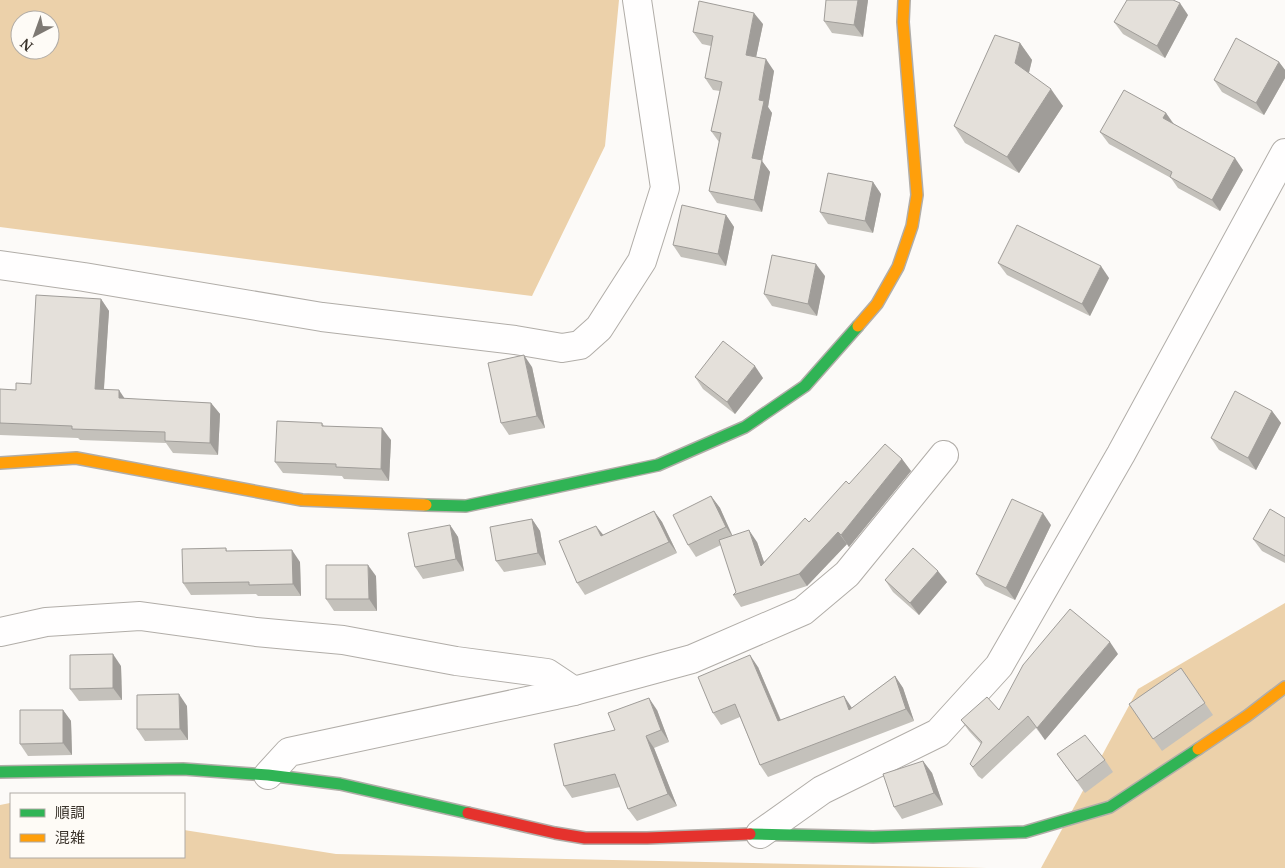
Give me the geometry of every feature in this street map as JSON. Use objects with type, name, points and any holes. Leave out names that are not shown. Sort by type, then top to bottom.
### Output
[{"type":"street","points":[[0,265],[322,316],[515,340],[562,348],[580,345],[599,328],[642,261],[665,188],[637,0]]},
{"type":"street","points":[[0,463],[76,458],[302,500],[466,506],[658,465],[745,427],[805,386],[878,304],[898,267],[912,226],[918,195],[903,22],[904,0]]},
{"type":"street","points":[[760,834],[822,790],[938,733],[999,666],[1121,454],[1285,153]]},
{"type":"street","points":[[268,775],[289,752],[574,691],[692,659],[803,611],[847,574],[944,455]]},
{"type":"street","points":[[0,632],[46,622],[140,616],[256,632],[343,640],[456,661],[547,673],[574,691]]},
{"type":"street","points":[[0,772],[183,769],[268,775],[340,784],[555,833],[585,838],[760,834],[873,837],[1025,832],[1110,806],[1247,716],[1285,687]]},
{"type":"shaded area","points":[[0,0],[619,0],[605,146],[532,296],[0,227]]},
{"type":"shaded area","points":[[1285,603],[1285,868],[1041,868],[1138,689]]},
{"type":"shaded area","points":[[10,803],[10,858],[185,858],[185,830],[336,854],[987,868],[0,868],[0,805]]},
{"type":"building","points":[[826,0],[858,0],[854,25],[824,21]]},
{"type":"building","points":[[1127,0],[1173,0],[1180,3],[1157,46],[1114,22]]},
{"type":"building","points":[[699,1],[754,13],[746,55],[766,59],[759,100],[764,101],[752,158],[762,160],[754,200],[709,191],[721,133],[711,131],[722,82],[705,78],[713,36],[693,32]]},
{"type":"building","points":[[995,35],[1020,43],[1015,63],[1051,89],[1007,157],[954,126]]},
{"type":"building","points":[[1236,38],[1279,62],[1256,103],[1214,80]]},
{"type":"building","points":[[1124,90],[1166,113],[1163,118],[1235,158],[1212,200],[1170,177],[1172,172],[1100,132]]},
{"type":"building","points":[[828,173],[873,182],[865,221],[820,212]]},
{"type":"building","points":[[682,205],[726,215],[718,254],[673,245]]},
{"type":"building","points":[[1017,225],[1101,266],[1082,304],[998,263]]},
{"type":"building","points":[[772,255],[816,264],[808,304],[764,294]]},
{"type":"building","points":[[36,295],[101,299],[95,389],[119,390],[119,398],[211,403],[210,443],[165,441],[165,432],[72,429],[72,426],[0,423],[0,389],[16,390],[16,383],[31,384]]},
{"type":"building","points":[[723,341],[755,366],[727,402],[695,377]]},
{"type":"building","points":[[524,355],[537,416],[501,423],[488,363]]},
{"type":"building","points":[[1235,391],[1272,411],[1248,458],[1211,438]]},
{"type":"building","points":[[277,421],[322,423],[322,426],[382,428],[381,469],[336,467],[336,464],[275,462]]},
{"type":"building","points":[[885,444],[902,459],[841,535],[838,532],[799,574],[733,595],[736,592],[719,540],[749,530],[761,566],[805,518],[809,522],[846,481],[849,484]]},
{"type":"building","points":[[711,496],[726,527],[688,545],[673,515]]},
{"type":"building","points":[[1012,499],[1043,513],[1006,588],[976,574]]},
{"type":"building","points":[[1270,509],[1285,518],[1285,556],[1253,539]]},
{"type":"building","points":[[654,511],[669,542],[577,583],[559,541],[596,526],[601,536]]},
{"type":"building","points":[[532,519],[538,553],[496,561],[490,527]]},
{"type":"building","points":[[450,525],[456,559],[415,567],[408,533]]},
{"type":"building","points":[[226,548],[226,551],[292,550],[293,584],[249,585],[249,582],[183,583],[182,549]]},
{"type":"building","points":[[913,548],[938,571],[910,603],[885,580]]},
{"type":"building","points":[[326,565],[368,565],[369,599],[326,599]]},
{"type":"building","points":[[1070,609],[1110,642],[1037,728],[1028,716],[973,767],[970,764],[982,742],[961,720],[987,697],[999,710],[1023,665]]},
{"type":"building","points":[[113,654],[113,688],[70,689],[70,655]]},
{"type":"building","points":[[750,655],[778,721],[844,696],[849,710],[895,676],[906,709],[760,765],[735,704],[713,713],[698,677]]},
{"type":"building","points":[[1181,668],[1205,703],[1153,739],[1129,704]]},
{"type":"building","points":[[179,694],[180,729],[137,729],[137,695]]},
{"type":"building","points":[[649,698],[661,730],[646,736],[668,794],[628,809],[615,774],[564,786],[554,744],[615,730],[608,713]]},
{"type":"building","points":[[20,710],[63,710],[63,743],[20,744]]},
{"type":"building","points":[[1085,735],[1105,760],[1077,781],[1057,754]]},
{"type":"building","points":[[923,761],[934,793],[894,807],[883,774]]},
{"type":"traffic: fast","points":[[426,505],[466,506],[658,465],[745,427],[805,386],[858,326]]},
{"type":"traffic: fast","points":[[750,834],[873,837],[1025,832],[1110,807],[1198,749]]},
{"type":"traffic: fast","points":[[0,772],[183,769],[268,775],[340,784],[468,813]]},
{"type":"traffic: slow","points":[[858,326],[877,304],[898,267],[912,226],[917,195],[903,22],[904,0]]},
{"type":"traffic: slow","points":[[0,463],[76,458],[302,500],[426,505]]},
{"type":"traffic: slow","points":[[1198,749],[1247,716],[1285,687]]},
{"type":"traffic: jam","points":[[468,813],[585,838],[647,838],[750,834]]}]
